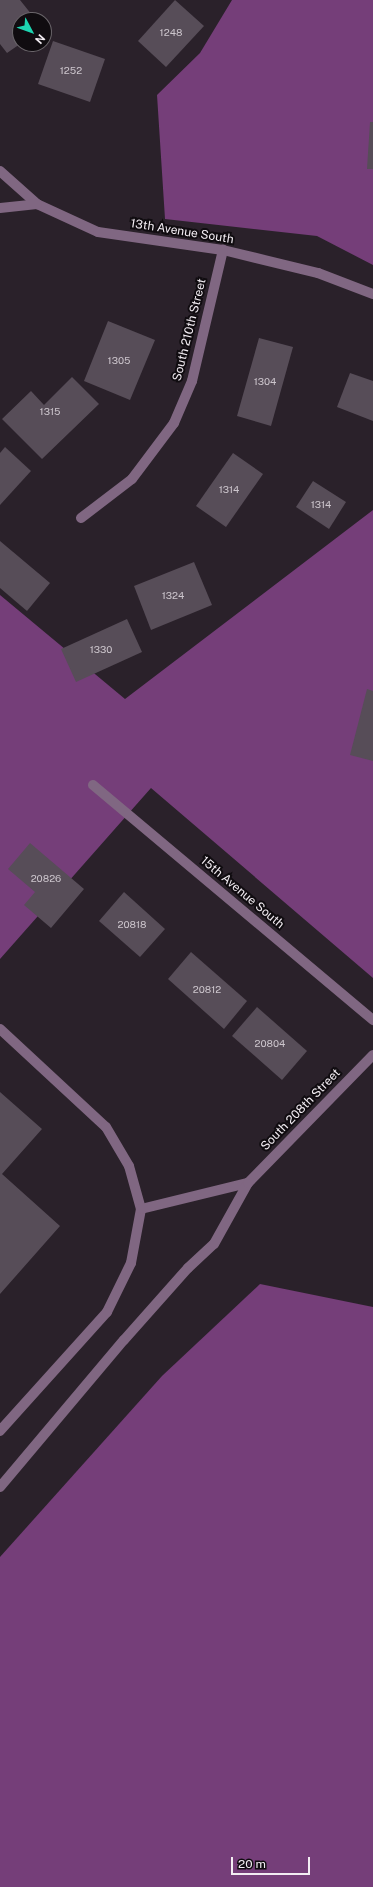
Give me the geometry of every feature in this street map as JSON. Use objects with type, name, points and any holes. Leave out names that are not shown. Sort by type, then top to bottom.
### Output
[{"type":"street","name":"13th Avenue South","points":[[0,171],[36,204],[98,232],[223,250],[318,273],[373,294]]},
{"type":"street","points":[[0,208],[36,204]]},
{"type":"street","name":"South 210th Street","points":[[81,518],[132,479],[174,423],[192,381],[223,250]]},
{"type":"street","name":"15th Avenue South","points":[[93,785],[373,1020]]},
{"type":"street","points":[[0,1029],[106,1127],[129,1166],[141,1208],[131,1263],[107,1312],[0,1431]]},
{"type":"street","name":"South 208th Street","points":[[0,1487],[188,1268],[214,1244],[248,1183],[373,1055]]},
{"type":"street","points":[[141,1208],[248,1183]]},
{"type":"shaded area","points":[[232,0],[373,0],[373,265],[317,236],[165,219],[157,95],[200,53]]},
{"type":"shaded area","points":[[373,510],[373,978],[151,788],[0,959],[0,595],[125,699]]},
{"type":"shaded area","points":[[260,1284],[373,1307],[373,1887],[0,1887],[0,1557],[162,1376]]},
{"type":"building","points":[[0,0],[20,0],[30,12],[12,12],[12,50],[7,53],[0,44]]},
{"type":"building","points":[[175,0],[204,26],[166,67],[138,41]]},
{"type":"building","points":[[53,41],[105,59],[90,102],[38,84],[49,52],[52,52]]},
{"type":"building","points":[[370,122],[373,122],[373,169],[367,169]]},
{"type":"building","points":[[108,321],[155,340],[130,400],[84,381]]},
{"type":"building","points":[[259,338],[293,347],[271,426],[237,416]]},
{"type":"building","points":[[350,373],[373,381],[373,421],[337,407]]},
{"type":"building","points":[[72,377],[99,404],[42,459],[2,419],[31,391],[44,405]]},
{"type":"building","points":[[5,447],[31,471],[0,505],[0,453]]},
{"type":"building","points":[[233,453],[263,474],[226,527],[196,506]]},
{"type":"building","points":[[313,481],[346,502],[329,529],[296,507]]},
{"type":"building","points":[[0,541],[50,583],[27,611],[0,588]]},
{"type":"building","points":[[194,562],[212,605],[151,630],[134,586]]},
{"type":"building","points":[[127,619],[142,652],[76,682],[61,649]]},
{"type":"building","points":[[367,689],[373,691],[373,761],[350,755]]},
{"type":"building","points":[[30,843],[84,889],[51,928],[24,905],[35,892],[8,869]]},
{"type":"building","points":[[124,892],[165,929],[140,957],[99,921]]},
{"type":"building","points":[[191,952],[247,1001],[224,1029],[168,979]]},
{"type":"building","points":[[257,1007],[307,1051],[282,1080],[232,1036]]},
{"type":"building","points":[[0,1092],[42,1129],[2,1174],[60,1226],[0,1294]]}]
